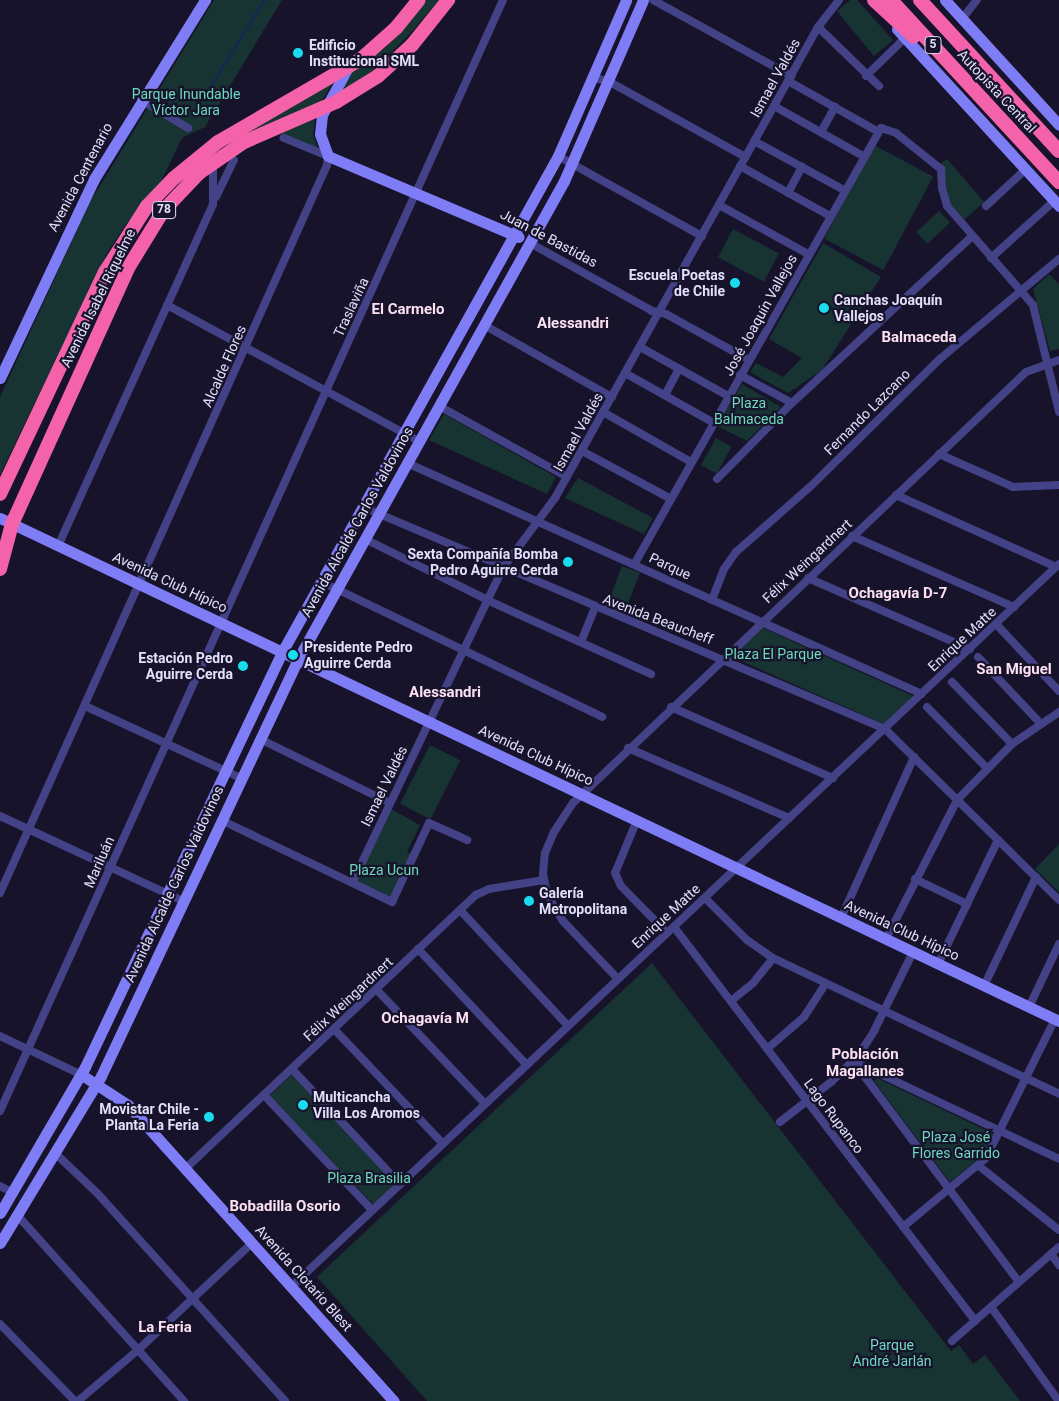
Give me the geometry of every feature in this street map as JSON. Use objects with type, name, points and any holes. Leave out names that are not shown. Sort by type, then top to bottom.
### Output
[{"type":"highway","name":"Avenida Isabel Riquelme","points":[[0,494],[105,272],[147,206],[174,178],[218,142],[347,69],[386,38],[420,0]]},
{"type":"highway","name":"Avenida Isabel Riquelme","points":[[0,569],[6,521],[134,255],[163,211],[213,163],[257,134],[324,107],[363,86],[390,66],[412,45],[448,0]]},
{"type":"highway","points":[[873,0],[975,91]]},
{"type":"highway","name":"Autopista Central","points":[[891,0],[1059,182]]},
{"type":"highway","name":"Autopista Central","points":[[920,0],[1059,151]]},
{"type":"highway","points":[[928,0],[954,38]]},
{"type":"main road","name":"Avenida Centenario","points":[[0,378],[84,196],[141,100],[205,0]]},
{"type":"main road","name":"Avenida Alcalde Carlos Valdovinos","points":[[0,1213],[82,1075],[282,652],[558,156],[594,78],[626,0]]},
{"type":"main road","name":"Avenida Alcalde Carlos Valdovinos","points":[[0,1244],[97,1084],[298,659],[530,243],[572,163],[642,0]]},
{"type":"main road","points":[[873,0],[905,38],[1057,203]]},
{"type":"main road","points":[[945,0],[1059,125]]},
{"type":"main road","points":[[328,156],[320,134],[324,107],[347,69]]},
{"type":"main road","name":"Juan de Bastidas","points":[[328,156],[515,234],[530,243]]},
{"type":"main road","points":[[478,301],[492,309]]},
{"type":"main road","points":[[443,364],[457,373]]},
{"type":"main road","name":"Avenida Club Hípico","points":[[6,521],[1057,1020]]},
{"type":"main road","points":[[256,709],[264,717],[272,713]]},
{"type":"main road","points":[[250,720],[260,720],[262,734]]},
{"type":"main road","points":[[200,826],[206,835],[215,833]]},
{"type":"main road","points":[[193,841],[203,840],[208,848]]},
{"type":"main road","points":[[185,858],[191,866],[200,865]]},
{"type":"main road","points":[[178,872],[188,872],[194,879]]},
{"type":"main road","points":[[124,985],[140,992]]},
{"type":"main road","points":[[94,1048],[109,1056]]},
{"type":"main road","name":"Avenida Clotario Blest","points":[[82,1075],[128,1106],[394,1401]]},
{"type":"main road","points":[[48,1133],[61,1142]]},
{"type":"main road","points":[[12,1192],[27,1200]]},
{"type":"street","name":"Traslaviña","points":[[221,623],[503,0]]},
{"type":"street","points":[[653,0],[789,78],[835,107],[879,129],[896,133],[941,169],[944,199],[971,237],[1034,306],[1049,363],[1059,412]]},
{"type":"street","name":"Ismael Valdés","points":[[352,881],[503,568],[540,522],[567,477],[818,27],[839,0]]},
{"type":"street","points":[[962,18],[977,0]]},
{"type":"street","points":[[818,27],[866,76],[879,86]]},
{"type":"street","points":[[866,76],[905,38]]},
{"type":"street","points":[[594,78],[608,81],[745,157]]},
{"type":"street","points":[[141,100],[188,128]]},
{"type":"street","points":[[774,106],[863,156]]},
{"type":"street","points":[[821,132],[835,107]]},
{"type":"street","name":"José Joaquín Vallejos","points":[[634,563],[808,254],[826,214],[844,190],[879,129]]},
{"type":"street","name":"Juan de Bastidas","points":[[284,138],[328,156]]},
{"type":"street","points":[[754,141],[844,190]]},
{"type":"street","name":"Alcalde Flores","points":[[140,584],[326,168],[328,156]]},
{"type":"street","points":[[558,156],[702,236]]},
{"type":"street","points":[[58,546],[234,160]]},
{"type":"street","points":[[213,163],[213,204]]},
{"type":"street","points":[[740,166],[826,214]]},
{"type":"street","points":[[788,192],[802,167]]},
{"type":"street","points":[[986,206],[1026,169]]},
{"type":"street","points":[[991,258],[1057,203]]},
{"type":"street","points":[[719,204],[808,254]]},
{"type":"street","points":[[717,479],[792,402],[971,237]]},
{"type":"street","name":"Juan de Bastidas","points":[[530,243],[749,360]]},
{"type":"street","name":"Fernando Lazcano","points":[[712,600],[724,569],[736,552],[988,315],[1021,292],[1059,258]]},
{"type":"street","points":[[167,305],[419,441]]},
{"type":"street","points":[[484,325],[612,397]]},
{"type":"street","points":[[640,347],[728,396]]},
{"type":"street","name":"Félix Weingardnert","points":[[185,1169],[418,949],[484,890],[544,880],[544,860],[551,837],[580,793],[1028,370],[1059,360]]},
{"type":"street","points":[[665,395],[679,369]]},
{"type":"street","points":[[626,373],[714,423]]},
{"type":"street","points":[[740,375],[792,402]]},
{"type":"street","points":[[439,406],[567,477]]},
{"type":"street","points":[[603,412],[691,462]]},
{"type":"street","points":[[582,451],[671,499]]},
{"type":"street","points":[[939,454],[1013,487],[1059,485]]},
{"type":"street","name":"Parque","points":[[407,463],[634,563],[922,694]]},
{"type":"street","points":[[896,495],[1058,566]]},
{"type":"street","name":"Avenida Beaucheff","points":[[363,507],[595,607],[723,658],[885,729],[1059,900]]},
{"type":"street","points":[[852,536],[1014,607]]},
{"type":"street","points":[[364,539],[651,674]]},
{"type":"street","name":"Enrique Matte","points":[[291,1287],[1058,566]]},
{"type":"street","points":[[808,578],[970,649]]},
{"type":"street","points":[[322,582],[602,717]]},
{"type":"street","points":[[0,893],[140,584]]},
{"type":"street","points":[[581,642],[595,607]]},
{"type":"street","name":"Mariluán","points":[[0,1111],[221,623]]},
{"type":"street","points":[[996,624],[1059,691]]},
{"type":"street","points":[[978,656],[1040,723]]},
{"type":"street","points":[[952,682],[1012,744]]},
{"type":"street","points":[[84,706],[241,778]]},
{"type":"street","points":[[671,707],[833,778]]},
{"type":"street","points":[[927,707],[986,767]]},
{"type":"street","points":[[886,939],[957,800],[986,767],[1012,744],[1040,723],[1059,712]]},
{"type":"street","points":[[262,734],[390,803]]},
{"type":"street","points":[[628,748],[790,818]]},
{"type":"street","points":[[841,918],[914,757]]},
{"type":"street","points":[[0,816],[183,900]]},
{"type":"street","points":[[221,820],[352,881],[392,902],[429,823],[467,840]]},
{"type":"street","points":[[637,820],[615,873],[621,886],[667,933]]},
{"type":"street","points":[[938,964],[998,840]]},
{"type":"street","points":[[984,986],[1036,877]]},
{"type":"street","points":[[915,879],[967,904]]},
{"type":"street","points":[[544,880],[549,900],[559,916],[618,979]]},
{"type":"street","points":[[705,898],[747,940],[773,958],[1059,1094]]},
{"type":"street","points":[[460,910],[568,1026]]},
{"type":"street","name":"Lago Rupanco","points":[[674,926],[975,1321]]},
{"type":"street","points":[[1029,1007],[1059,944]]},
{"type":"street","points":[[418,949],[527,1065]]},
{"type":"street","points":[[780,1122],[807,1102],[853,1061],[868,1043],[913,952]]},
{"type":"street","points":[[731,1001],[753,983],[773,958]]},
{"type":"street","points":[[767,1049],[804,1017],[826,983]]},
{"type":"street","points":[[376,989],[485,1104]]},
{"type":"street","points":[[903,1227],[979,1166],[1000,1132],[1057,1020]]},
{"type":"street","points":[[334,1028],[443,1144]]},
{"type":"street","points":[[0,1036],[82,1075]]},
{"type":"street","points":[[853,1061],[1059,1160]]},
{"type":"street","points":[[853,1061],[1019,1282]]},
{"type":"street","points":[[292,1069],[400,1184]]},
{"type":"street","points":[[264,1095],[372,1210]]},
{"type":"street","points":[[55,1153],[74,1168],[284,1401]]},
{"type":"street","points":[[979,1166],[1059,1230]]},
{"type":"street","points":[[0,1186],[12,1192]]},
{"type":"street","points":[[18,1216],[184,1401]]},
{"type":"street","points":[[1,1325],[76,1401],[138,1350],[252,1243]]},
{"type":"street","points":[[952,1341],[1059,1248]]},
{"type":"street","points":[[1051,1254],[1059,1265]]},
{"type":"street","points":[[991,1306],[1058,1400]]},
{"type":"green space","name":"Parque Inundable Víctor Jara","points":[[214,0],[282,0],[205,127],[182,138],[158,188],[126,224],[106,255],[0,475],[0,397],[90,202]]},
{"type":"green space","points":[[427,0],[439,0],[409,35],[370,73],[342,92],[349,74],[386,47]]},
{"type":"green space","points":[[850,0],[857,0],[893,40],[874,56],[837,11]]},
{"type":"green space","points":[[333,83],[320,103],[258,128],[222,147]]},
{"type":"green space","points":[[311,119],[315,121],[313,134],[318,149],[277,132]]},
{"type":"green space","name":"Canchas Joaquín Vallejos","points":[[874,145],[933,176],[883,270],[824,239]]},
{"type":"green space","points":[[947,159],[984,202],[964,220],[945,198],[940,164]]},
{"type":"green space","points":[[939,211],[950,223],[927,244],[916,232]]},
{"type":"green space","points":[[733,229],[779,253],[764,282],[718,257]]},
{"type":"green space","name":"Canchas Joaquín Vallejos","points":[[823,243],[881,277],[822,370],[788,393],[750,372],[756,363],[783,377],[802,358],[769,339]]},
{"type":"green space","points":[[1049,274],[1059,284],[1059,349],[1050,351],[1033,289]]},
{"type":"green space","name":"Plaza Balmaceda","points":[[742,384],[781,407],[747,441],[717,426]]},
{"type":"green space","points":[[444,414],[556,477],[547,494],[429,440]]},
{"type":"green space","points":[[716,438],[732,447],[717,474],[701,465]]},
{"type":"green space","points":[[578,478],[653,518],[644,534],[565,498]]},
{"type":"green space","points":[[622,566],[640,573],[624,613],[607,606]]},
{"type":"green space","name":"Plaza El Parque","points":[[763,628],[913,696],[884,724],[730,656]]},
{"type":"green space","points":[[430,745],[460,760],[430,819],[400,804]]},
{"type":"green space","name":"Plaza Ucun","points":[[391,809],[420,825],[407,852],[413,855],[392,899],[356,882]]},
{"type":"green space","points":[[1059,844],[1059,892],[1035,869]]},
{"type":"green space","name":"Parque André Jarlán","points":[[652,963],[951,1351],[959,1345],[973,1364],[985,1355],[1020,1401],[427,1401],[317,1277]]},
{"type":"green space","name":"Plaza Brasilia","points":[[292,1074],[397,1183],[374,1205],[269,1096]]},
{"type":"green space","name":"Plaza José Flores Garrido","points":[[877,1078],[994,1134],[984,1154],[950,1182],[874,1081]]},
{"type":"waterway","points":[[203,98],[264,0]]},
{"type":"place","name":"Edificio Institucional SML","points":[[298,53]]},
{"type":"place","name":"Escuela Poetas de Chile","points":[[735,283]]},
{"type":"place","name":"Canchas Joaquín Vallejos","points":[[824,308]]},
{"type":"place","name":"Sexta Compañía Bomba Pedro Aguirre Cerda","points":[[568,562]]},
{"type":"place","name":"Presidente Pedro Aguirre Cerda","points":[[293,655]]},
{"type":"place","name":"Estación Pedro Aguirre Cerda","points":[[243,666]]},
{"type":"place","name":"Galería Metropolitana","points":[[529,901]]},
{"type":"place","name":"Multicancha Villa Los Aromos","points":[[303,1105]]},
{"type":"place","name":"Movistar Chile - Planta La Feria","points":[[209,1117]]},
{"type":"district","name":"El Carmelo","points":[[408,310]]},
{"type":"district","name":"Alessandri","points":[[573,324]]},
{"type":"district","name":"Balmaceda","points":[[919,338]]},
{"type":"district","name":"Ochagavía D-7","points":[[898,594]]},
{"type":"district","name":"San Miguel","points":[[1014,670]]},
{"type":"district","name":"Alessandri","points":[[445,693]]},
{"type":"district","name":"Ochagavía M","points":[[425,1019]]},
{"type":"district","name":"Población Magallanes","points":[[865,1062]]},
{"type":"district","name":"Bobadilla Osorio","points":[[285,1207]]},
{"type":"district","name":"La Feria","points":[[165,1328]]}]
